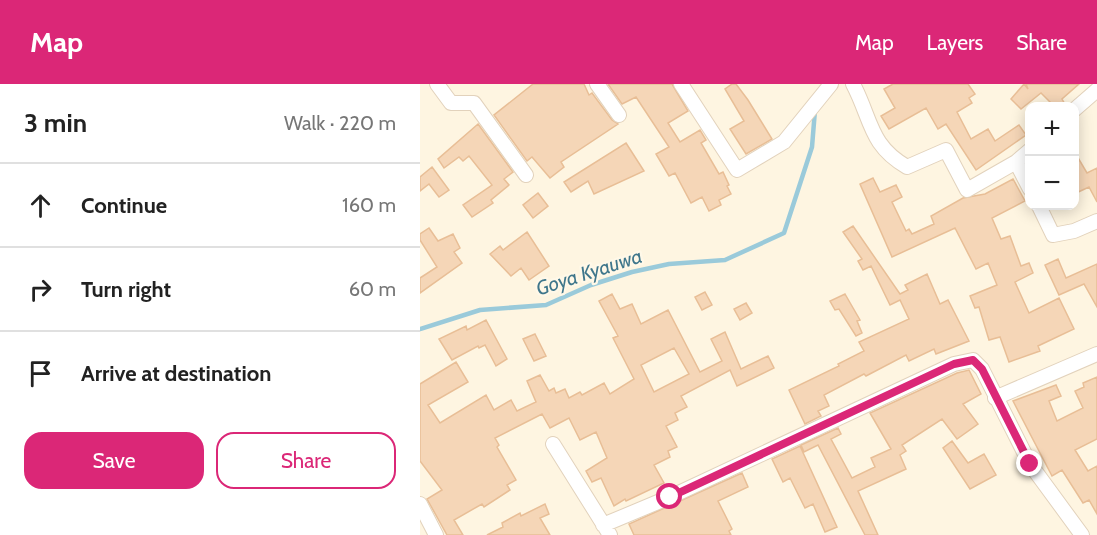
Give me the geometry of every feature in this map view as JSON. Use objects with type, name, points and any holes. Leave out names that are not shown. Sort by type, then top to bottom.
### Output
[{"type":"street","points":[[437,84],[451,103],[474,103],[526,175]]},
{"type":"street","points":[[597,84],[619,115]]},
{"type":"street","points":[[681,84],[737,170],[784,142],[831,84]]},
{"type":"street","points":[[853,84],[876,141],[889,157],[907,167],[946,150],[967,190],[1016,162],[1025,154]]},
{"type":"street","points":[[1079,106],[1097,90]]},
{"type":"street","points":[[1016,162],[1025,181]]},
{"type":"street","points":[[1041,210],[1053,235],[1074,231],[1097,221]]},
{"type":"street","points":[[995,398],[1097,354]]},
{"type":"street","points":[[552,444],[606,530],[670,497],[954,364],[973,360],[982,369],[1030,464],[1082,535]]},
{"type":"street","points":[[420,504],[436,535]]},
{"type":"building","points":[[533,84],[584,84],[589,95],[592,93],[612,120],[618,124],[561,162],[564,167],[550,178],[532,157],[527,161],[494,115]]},
{"type":"building","points":[[608,84],[672,84],[688,111],[668,123],[680,142],[700,130],[706,140],[701,143],[719,174],[723,172],[729,185],[727,186],[731,194],[719,200],[721,205],[709,211],[702,197],[691,203],[675,173],[669,176],[656,154],[669,147],[636,97],[622,104]]},
{"type":"building","points":[[736,84],[748,100],[772,139],[746,154],[730,129],[744,121],[725,89]]},
{"type":"building","points":[[893,84],[968,84],[975,94],[969,98],[972,103],[957,112],[971,139],[988,129],[995,141],[1019,125],[1025,136],[976,170],[946,124],[938,129],[926,108],[889,129],[881,116],[895,108],[884,89]]},
{"type":"building","points":[[1024,84],[1028,89],[1026,84],[1079,84],[1062,99],[1064,102],[1050,102],[1041,93],[1030,102],[1025,102],[1025,106],[1021,109],[1011,99]]},
{"type":"building","points":[[478,124],[513,172],[504,179],[509,185],[491,200],[493,203],[472,217],[463,205],[492,185],[469,156],[463,161],[459,157],[444,168],[438,159]]},
{"type":"building","points":[[626,143],[644,171],[594,194],[588,181],[571,192],[564,182]]},
{"type":"building","points":[[1079,159],[1087,173],[1097,168],[1097,202],[1089,187],[1079,192]]},
{"type":"building","points":[[432,167],[449,190],[439,197],[429,184],[420,191],[420,177]]},
{"type":"building","points":[[873,178],[880,192],[896,185],[902,197],[892,202],[906,231],[909,229],[912,234],[934,224],[931,216],[963,198],[985,194],[1013,179],[1025,201],[992,218],[1001,239],[1010,236],[1021,266],[1029,263],[1033,273],[1015,282],[1029,313],[1059,298],[1074,329],[1038,346],[1040,351],[1009,362],[1000,337],[989,340],[979,307],[975,308],[970,296],[997,285],[988,263],[976,269],[955,228],[892,257],[860,184]]},
{"type":"building","points":[[538,193],[548,206],[533,218],[523,205]]},
{"type":"building","points":[[853,226],[900,294],[908,290],[905,285],[927,274],[940,304],[948,300],[969,341],[936,354],[934,349],[909,361],[906,355],[866,376],[864,374],[824,395],[829,406],[818,411],[821,416],[805,424],[789,390],[864,351],[859,342],[909,319],[900,300],[890,305],[871,266],[863,270],[858,261],[862,259],[843,232]]},
{"type":"building","points":[[429,228],[438,241],[453,234],[460,248],[454,252],[462,263],[420,293],[420,278],[437,267],[420,240],[420,234]]},
{"type":"building","points":[[527,232],[549,266],[529,280],[521,268],[511,276],[490,254],[500,246],[503,250]]},
{"type":"building","points":[[1058,259],[1066,278],[1097,264],[1097,307],[1084,284],[1059,295],[1045,265]]},
{"type":"building","points":[[705,292],[712,305],[702,310],[695,297]]},
{"type":"building","points":[[612,294],[620,309],[632,304],[641,324],[668,310],[700,372],[722,361],[711,339],[725,332],[741,369],[768,356],[774,368],[737,386],[730,370],[681,396],[687,407],[675,413],[678,420],[666,426],[677,447],[668,451],[670,457],[654,465],[664,483],[614,506],[601,478],[592,482],[586,471],[607,458],[596,432],[580,440],[569,418],[550,428],[542,414],[495,438],[499,445],[497,447],[516,480],[507,485],[510,490],[484,507],[482,504],[454,520],[463,535],[447,535],[427,499],[442,490],[420,461],[420,384],[456,362],[468,382],[428,405],[440,423],[486,395],[494,410],[511,400],[517,411],[536,402],[527,381],[540,375],[549,391],[554,388],[556,393],[565,389],[569,398],[580,392],[582,395],[604,383],[610,394],[634,379],[613,338],[618,336],[599,301]],"holes":[[[674,348],[689,374],[654,392],[641,365]]]},
{"type":"building","points":[[845,294],[860,320],[857,321],[862,333],[856,336],[839,309],[835,310],[830,301]]},
{"type":"building","points":[[746,303],[752,313],[740,320],[734,309]]},
{"type":"building","points":[[486,320],[507,359],[496,366],[485,345],[479,348],[478,346],[452,360],[439,339],[466,326],[467,330]]},
{"type":"building","points":[[535,334],[546,356],[534,361],[523,339]]},
{"type":"building","points":[[969,370],[981,394],[963,404],[978,424],[957,439],[942,419],[902,445],[906,451],[900,455],[906,469],[858,491],[878,535],[865,535],[818,445],[804,452],[801,445],[838,428],[841,434],[831,439],[852,478],[875,467],[871,458],[891,449],[870,413],[957,373]]},
{"type":"building","points":[[1097,377],[1097,439],[1075,450],[1088,471],[1097,466],[1097,514],[1089,500],[1083,503],[1062,470],[1052,476],[1013,401],[1056,385],[1061,396],[1049,401],[1057,421],[1083,408],[1075,391],[1084,387],[1083,383]]},
{"type":"building","points":[[952,441],[968,463],[984,454],[996,475],[970,489],[943,448]]},
{"type":"building","points":[[800,446],[837,527],[825,532],[813,504],[805,508],[790,478],[783,482],[772,459]]},
{"type":"building","points":[[742,473],[748,487],[718,501],[732,529],[729,531],[731,535],[634,535],[629,524]]},
{"type":"building","points":[[545,504],[549,514],[540,518],[550,535],[487,535],[503,527],[502,523],[520,513],[521,516]]},
{"type":"waterway","name":"Goya Kyauwa","points":[[420,329],[480,310],[546,305],[591,285],[632,272],[669,264],[725,260],[784,233],[812,147],[815,110]]},
{"type":"route","points":[[670,497],[954,364],[973,360],[982,369],[1030,464]]}]
